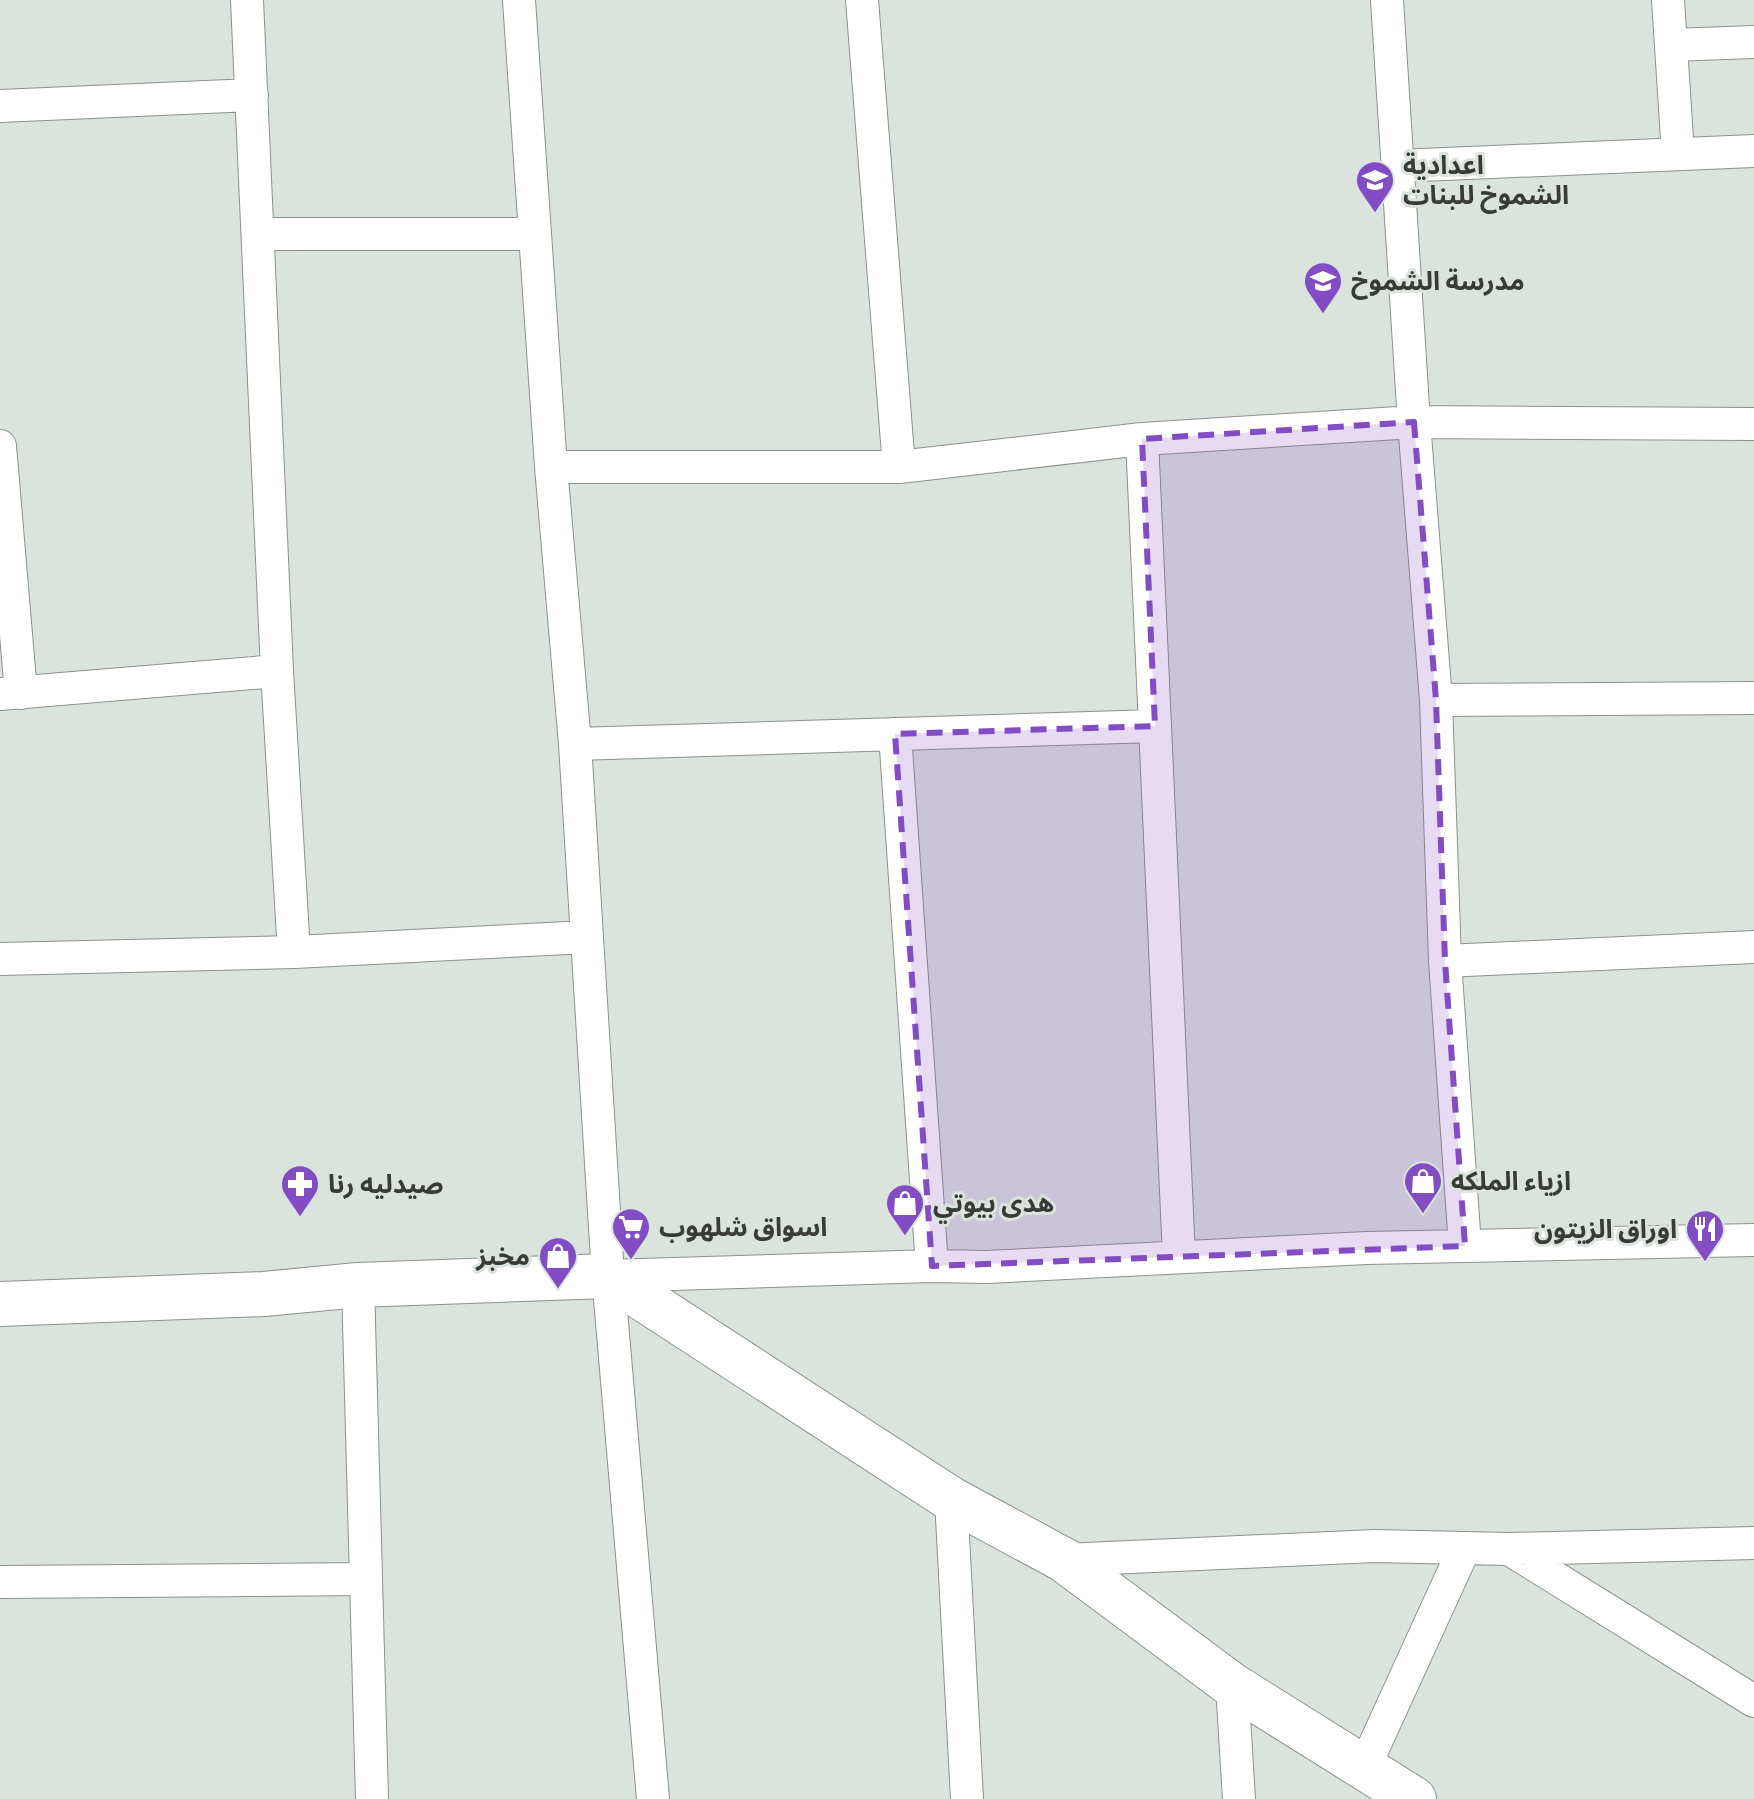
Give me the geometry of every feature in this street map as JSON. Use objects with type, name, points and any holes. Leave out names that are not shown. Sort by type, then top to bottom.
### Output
[{"type":"street","points":[[247,0],[277,671],[294,952]]},
{"type":"street","points":[[519,0],[551,467],[575,744],[608,1276],[653,1799]]},
{"type":"street","points":[[862,0],[899,467]]},
{"type":"street","points":[[1387,0],[1414,422],[1436,700],[1445,961],[1465,1246]]},
{"type":"street","points":[[1668,0],[1678,154]]},
{"type":"street","points":[[1671,45],[1754,42]]},
{"type":"street","points":[[0,106],[252,95]]},
{"type":"street","points":[[1398,166],[1754,151]]},
{"type":"street","points":[[258,234],[534,234]]},
{"type":"street","points":[[551,467],[899,467],[1142,439],[1414,422],[1754,424]]},
{"type":"street","points":[[1142,439],[1179,1257]]},
{"type":"street","points":[[0,446],[10,694],[277,671]]},
{"type":"street","points":[[1436,700],[1754,698]]},
{"type":"street","points":[[575,744],[1155,726]]},
{"type":"street","points":[[895,734],[932,1266]]},
{"type":"street","points":[[0,959],[294,952],[587,937]]},
{"type":"street","points":[[1445,961],[1754,947]]},
{"type":"street","points":[[0,1304],[264,1294],[358,1285],[932,1266],[987,1267],[1367,1248],[1754,1240]]},
{"type":"street","points":[[608,1276],[951,1499],[1064,1560],[1232,1685],[1414,1799]]},
{"type":"street","points":[[358,1285],[372,1799]]},
{"type":"street","points":[[951,1499],[967,1799]]},
{"type":"street","points":[[1064,1560],[1375,1546],[1509,1549],[1754,1543]]},
{"type":"street","points":[[1364,1768],[1464,1549]]},
{"type":"street","points":[[1509,1549],[1754,1701]]},
{"type":"street","points":[[0,1582],[365,1579]]},
{"type":"street","points":[[1232,1685],[1239,1799]]},
{"type":"highlighted area","points":[[1414,422],[1436,700],[1445,961],[1465,1246],[932,1266],[895,734],[1155,726],[1142,439]]},
{"type":"place","name":"اعدادية الشموخ للبنات","points":[[1375,214]]},
{"type":"place","name":"مدرسة الشموخ","points":[[1323,315]]},
{"type":"place","name":"ازياء الملكه","points":[[1423,1215]]},
{"type":"place","name":"صيدليه رنا","points":[[300,1218]]},
{"type":"place","name":"هدى بيوتي","points":[[905,1237]]},
{"type":"place","name":"اسواق شلهوب","points":[[631,1261]]},
{"type":"place","name":"اوراق الزيتون","points":[[1705,1263]]},
{"type":"place","name":"مخبز","points":[[558,1290]]}]
